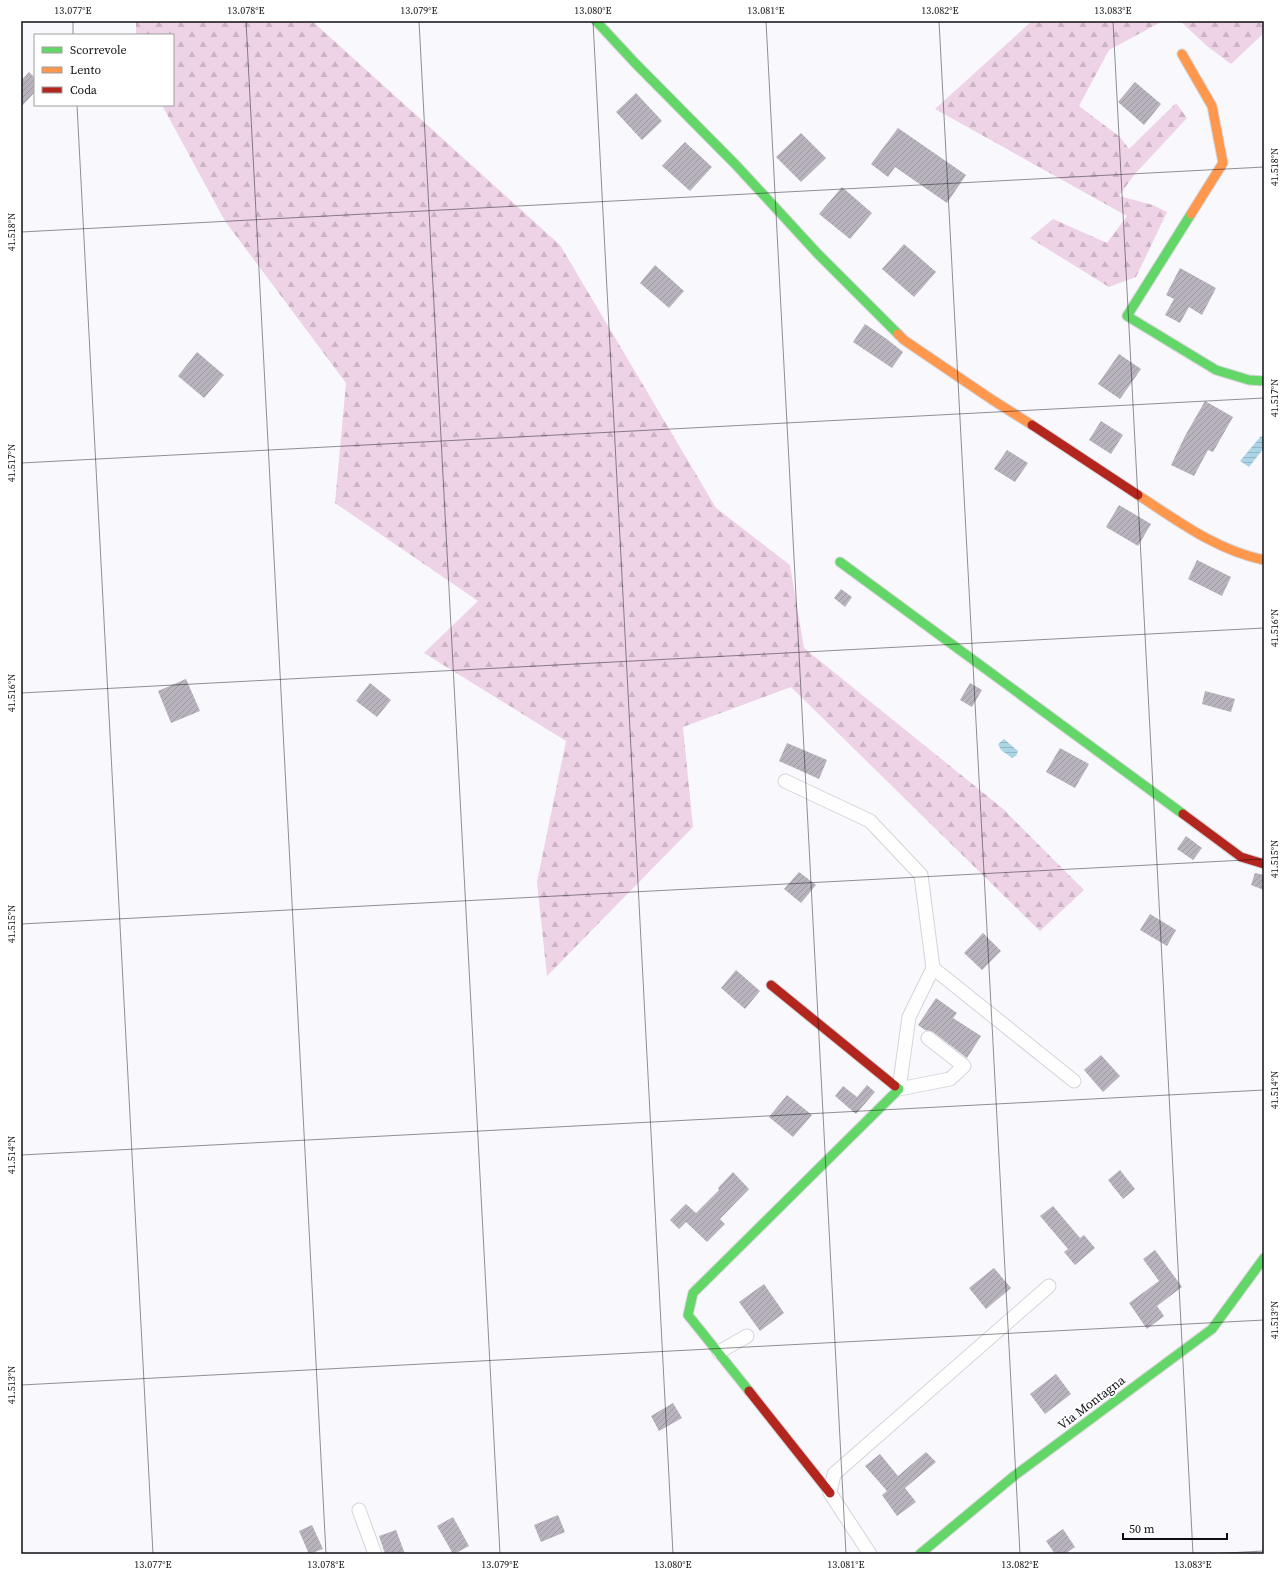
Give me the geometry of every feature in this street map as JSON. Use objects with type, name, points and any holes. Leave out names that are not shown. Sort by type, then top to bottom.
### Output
[{"type":"street","points":[[596,21],[636,64],[736,165],[818,254],[904,340],[990,399],[1050,436],[1202,537],[1245,556],[1264,560]]},
{"type":"street","points":[[1182,54],[1212,106],[1223,163],[1127,316],[1216,370],[1248,380],[1264,381]]},
{"type":"street","points":[[840,562],[1241,857],[1264,864]]},
{"type":"street","points":[[785,781],[870,821],[922,875],[933,968],[909,1017],[899,1089]]},
{"type":"street","points":[[933,968],[1074,1081]]},
{"type":"street","points":[[771,985],[899,1089]]},
{"type":"street","points":[[870,1554],[830,1493],[688,1315],[693,1293],[899,1089],[950,1079],[964,1066],[928,1038]]},
{"type":"street","name":"Via Montagna","points":[[920,1554],[1014,1476],[1212,1329],[1264,1258]]},
{"type":"street","points":[[830,1493],[834,1474],[1049,1286]]},
{"type":"street","points":[[719,1352],[747,1336]]},
{"type":"street","points":[[359,1510],[375,1554]]},
{"type":"green space","points":[[136,21],[312,21],[560,245],[716,508],[790,565],[804,648],[1002,808],[1084,890],[1040,931],[791,687],[683,727],[693,827],[547,976],[537,882],[566,741],[424,653],[478,601],[335,503],[346,383],[225,221],[163,106],[174,106],[174,34],[136,34]]},
{"type":"green space","points":[[1032,21],[1163,21],[1109,50],[1079,106],[1120,137],[1129,149],[1176,103],[1187,118],[1134,175],[1119,196],[1153,205],[1167,212],[1136,277],[1109,287],[1030,238],[1053,219],[1107,243],[1127,216],[935,109]]},
{"type":"green space","points":[[1180,21],[1264,21],[1264,33],[1231,64],[1207,46]]},
{"type":"water","points":[[1261,436],[1264,438],[1264,448],[1249,467],[1240,461]]},
{"type":"water","points":[[1004,739],[1018,751],[1016,756],[1012,758],[1001,750],[998,744]]},
{"type":"building","points":[[29,72],[34,77],[34,93],[21,107],[21,81]]},
{"type":"building","points":[[1135,82],[1161,104],[1144,125],[1118,102]]},
{"type":"building","points":[[636,93],[662,121],[642,140],[616,112]]},
{"type":"building","points":[[898,128],[966,175],[947,203],[895,167],[888,177],[871,164]]},
{"type":"building","points":[[801,133],[826,158],[801,182],[776,157]]},
{"type":"building","points":[[685,142],[712,167],[690,191],[662,166]]},
{"type":"building","points":[[842,187],[872,213],[850,239],[819,214]]},
{"type":"building","points":[[904,244],[936,272],[914,297],[882,269]]},
{"type":"building","points":[[655,265],[684,291],[669,308],[640,283]]},
{"type":"building","points":[[1180,268],[1216,288],[1202,315],[1189,307],[1180,323],[1165,315],[1174,299],[1166,295]]},
{"type":"building","points":[[865,324],[903,352],[892,368],[853,342]]},
{"type":"building","points":[[197,352],[224,375],[204,398],[178,376]]},
{"type":"building","points":[[1119,354],[1141,369],[1120,399],[1098,384]]},
{"type":"building","points":[[1205,401],[1233,417],[1213,452],[1208,450],[1194,476],[1171,465],[1185,436]]},
{"type":"building","points":[[1101,421],[1123,435],[1111,454],[1089,440]]},
{"type":"building","points":[[1007,450],[1028,463],[1015,482],[994,469]]},
{"type":"building","points":[[1119,505],[1151,524],[1138,546],[1106,527]]},
{"type":"building","points":[[1197,560],[1231,577],[1222,596],[1188,579]]},
{"type":"building","points":[[841,589],[852,597],[845,607],[834,598]]},
{"type":"building","points":[[186,679],[200,711],[171,723],[158,691]]},
{"type":"building","points":[[370,683],[391,700],[377,717],[356,701]]},
{"type":"building","points":[[970,683],[982,690],[972,707],[960,700]]},
{"type":"building","points":[[1205,691],[1235,699],[1231,712],[1202,704]]},
{"type":"building","points":[[787,743],[827,760],[819,779],[779,761]]},
{"type":"building","points":[[1060,748],[1089,764],[1075,788],[1046,772]]},
{"type":"building","points":[[1186,836],[1202,848],[1193,860],[1177,849]]},
{"type":"building","points":[[799,872],[816,885],[801,903],[784,889]]},
{"type":"building","points":[[1255,873],[1264,875],[1264,890],[1251,885]]},
{"type":"building","points":[[1150,914],[1176,930],[1167,946],[1140,930]]},
{"type":"building","points":[[983,933],[1001,951],[982,970],[964,953]]},
{"type":"building","points":[[736,970],[760,991],[745,1009],[721,988]]},
{"type":"building","points":[[936,998],[957,1013],[953,1018],[981,1036],[967,1058],[933,1032],[925,1030],[918,1025]]},
{"type":"building","points":[[1101,1055],[1120,1076],[1103,1092],[1084,1070]]},
{"type":"building","points":[[867,1085],[875,1092],[856,1114],[835,1096],[843,1086],[857,1097]]},
{"type":"building","points":[[787,1095],[812,1115],[793,1137],[769,1117]]},
{"type":"building","points":[[1120,1170],[1135,1189],[1123,1199],[1108,1180]]},
{"type":"building","points":[[733,1172],[749,1189],[720,1219],[725,1224],[707,1242],[686,1222],[679,1229],[670,1220],[686,1204],[696,1213],[719,1190],[718,1188]]},
{"type":"building","points":[[1053,1206],[1080,1238],[1084,1235],[1095,1248],[1075,1265],[1064,1252],[1068,1249],[1040,1216]]},
{"type":"building","points":[[1155,1250],[1182,1287],[1157,1306],[1164,1316],[1147,1329],[1129,1303],[1159,1281],[1143,1259]]},
{"type":"building","points":[[994,1268],[1011,1288],[986,1309],[969,1288]]},
{"type":"building","points":[[764,1284],[784,1313],[760,1331],[739,1302]]},
{"type":"building","points":[[1056,1374],[1071,1394],[1045,1414],[1030,1394]]},
{"type":"building","points":[[673,1403],[682,1418],[659,1431],[651,1416]]},
{"type":"building","points":[[926,1452],[936,1462],[905,1488],[916,1502],[897,1516],[882,1495],[887,1491],[865,1466],[880,1454],[898,1476]]},
{"type":"building","points":[[558,1515],[565,1532],[541,1542],[534,1525]]},
{"type":"building","points":[[453,1517],[469,1546],[454,1554],[437,1526]]},
{"type":"building","points":[[312,1525],[323,1549],[309,1554],[299,1531]]},
{"type":"building","points":[[1063,1529],[1075,1547],[1065,1554],[1055,1554],[1046,1541]]},
{"type":"building","points":[[396,1530],[405,1554],[385,1554],[379,1536]]},
{"type":"traffic: fast","points":[[596,21],[636,64],[736,165],[818,254],[898,334]]},
{"type":"traffic: fast","points":[[1191,214],[1127,316],[1216,370],[1249,380],[1264,381]]},
{"type":"traffic: fast","points":[[840,562],[1183,814]]},
{"type":"traffic: fast","points":[[749,1391],[688,1315],[693,1293],[899,1089],[895,1086]]},
{"type":"traffic: fast","points":[[920,1554],[1014,1476],[1212,1329],[1264,1258]]},
{"type":"traffic: slow","points":[[1182,54],[1212,106],[1223,163],[1191,214]]},
{"type":"traffic: slow","points":[[898,334],[904,340],[1032,425]]},
{"type":"traffic: slow","points":[[1138,495],[1198,534],[1230,549],[1264,560]]},
{"type":"traffic: jam","points":[[1032,425],[1138,495]]},
{"type":"traffic: jam","points":[[1183,814],[1241,857],[1264,864]]},
{"type":"traffic: jam","points":[[771,985],[895,1086]]},
{"type":"traffic: jam","points":[[749,1391],[830,1493]]}]
